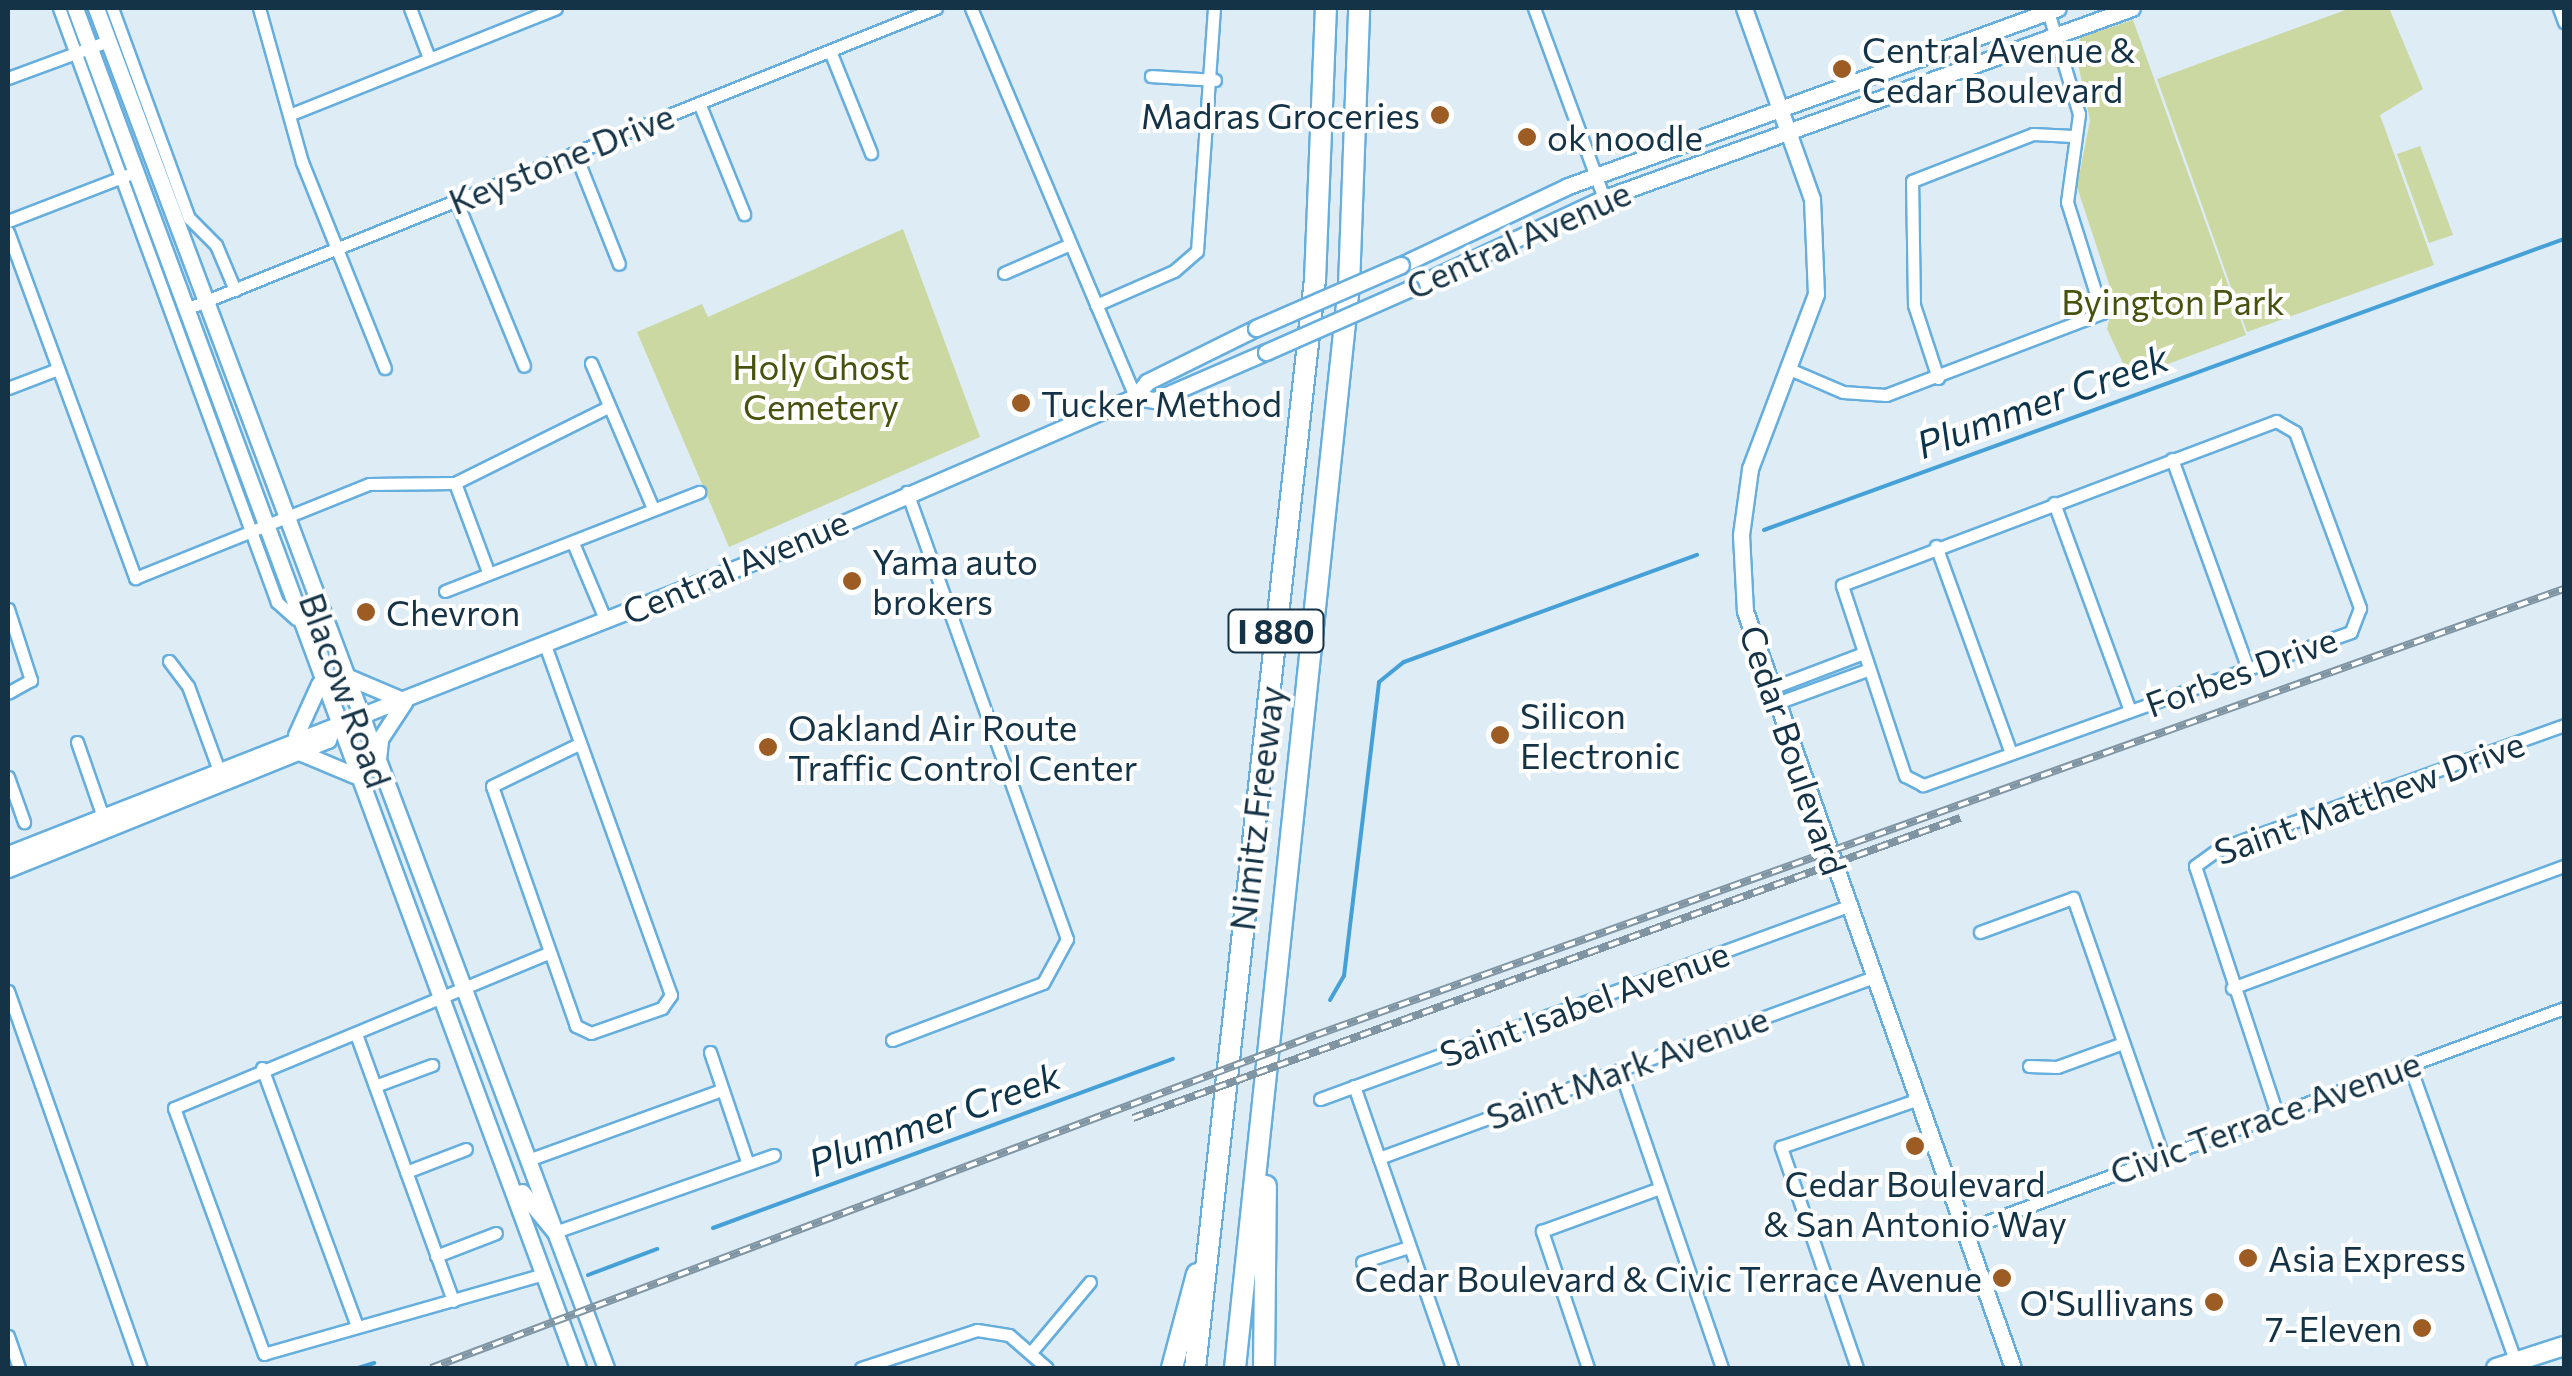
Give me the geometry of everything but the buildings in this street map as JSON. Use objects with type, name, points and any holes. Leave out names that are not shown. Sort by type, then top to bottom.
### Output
[{"type":"highway","name":"Nimitz Freeway","points":[[1194,1368],[1310,334],[1326,8]]},
{"type":"highway","name":"Nimitz Freeway","points":[[1235,1368],[1350,286],[1360,8]]},
{"type":"highway","points":[[1264,1368],[1269,1039]]},
{"type":"highway","points":[[1172,1368],[1205,1254]]},
{"type":"main road","name":"Blacow Road","points":[[75,8],[83,50],[186,309],[259,534],[296,619],[334,729],[578,1368]]},
{"type":"main road","name":"Blacow Road","points":[[96,8],[356,721],[606,1368]]},
{"type":"main road","name":"Cedar Boulevard","points":[[1744,8],[1812,199],[1816,294],[1794,371],[1750,469],[1741,535],[1746,611],[1771,697],[1967,1229],[2013,1368]]},
{"type":"main road","name":"Central Avenue","points":[[8,870],[334,729],[606,621],[1136,397],[1155,400],[1604,198],[2132,8]]},
{"type":"main road","name":"Central Avenue","points":[[1136,397],[1146,382],[1256,328],[1596,176],[1783,112],[2051,9]]},
{"type":"main road","points":[[338,672],[405,701],[380,739],[377,776]]},
{"type":"main road","points":[[319,680],[296,745],[355,776]]},
{"type":"main road","name":"Central Avenue","points":[[8,854],[218,768],[296,745]]},
{"type":"main road","points":[[506,1174],[554,1232]]},
{"type":"main road","points":[[2496,1368],[2517,1365],[2564,1346]]},
{"type":"street","name":"Blacow Road","points":[[60,8],[83,50]]},
{"type":"street","points":[[112,8],[189,218],[216,245],[235,290]]},
{"type":"street","points":[[258,8],[294,114],[302,162],[386,368]]},
{"type":"street","points":[[410,8],[429,58]]},
{"type":"street","points":[[294,114],[556,8]]},
{"type":"street","name":"Keystone Drive","points":[[186,309],[936,8]]},
{"type":"street","points":[[971,8],[1068,246],[1136,397]]},
{"type":"street","points":[[1096,305],[1174,272],[1196,251],[1214,80],[1214,8]]},
{"type":"street","points":[[1534,8],[1604,198]]},
{"type":"street","points":[[2559,8],[2564,22]]},
{"type":"street","points":[[1794,371],[1866,396],[1938,378],[2102,312],[2066,202],[2075,83],[2051,9]]},
{"type":"street","points":[[8,78],[108,41]]},
{"type":"street","points":[[830,51],[871,153]]},
{"type":"street","points":[[1151,76],[1214,80]]},
{"type":"street","points":[[698,103],[744,214]]},
{"type":"street","points":[[1938,378],[1914,304],[1912,182],[2034,134],[2074,136]]},
{"type":"street","points":[[575,154],[619,264]]},
{"type":"street","name":"Blacow Road","points":[[130,174],[259,534]]},
{"type":"street","points":[[8,221],[130,174]]},
{"type":"street","points":[[456,200],[524,366]]},
{"type":"street","points":[[8,232],[135,578],[259,534],[368,484],[456,483],[606,408]]},
{"type":"street","points":[[1004,272],[1068,246]]},
{"type":"street","points":[[591,363],[606,408],[652,506]]},
{"type":"street","points":[[8,388],[58,369]]},
{"type":"street","name":"Forbes Drive","points":[[2287,423],[2360,608],[2351,632],[2011,753],[1912,783],[1861,654],[1842,585],[2054,502],[2287,423]]},
{"type":"street","points":[[2172,459],[2248,669]]},
{"type":"street","points":[[456,483],[487,569]]},
{"type":"street","points":[[445,590],[487,569],[574,543],[652,506],[699,492]]},
{"type":"street","points":[[892,1040],[1043,982],[1068,939],[907,492]]},
{"type":"street","points":[[2054,502],[2130,711]]},
{"type":"street","points":[[574,543],[606,621]]},
{"type":"street","points":[[1936,546],[2011,753]]},
{"type":"street","points":[[8,609],[31,680],[8,693]]},
{"type":"street","points":[[545,645],[671,995],[662,1008],[591,1033],[576,1026],[492,782],[579,744]]},
{"type":"street","points":[[1771,697],[1861,654]]},
{"type":"street","points":[[168,661],[188,686],[218,768]]},
{"type":"street","points":[[1771,697],[1867,670]]},
{"type":"street","name":"Saint Matthew Drive","points":[[2276,1110],[2192,880],[2204,856],[2564,724]]},
{"type":"street","points":[[77,742],[102,814]]},
{"type":"street","points":[[8,777],[24,822]]},
{"type":"street","points":[[2232,988],[2564,866]]},
{"type":"street","points":[[1980,932],[2072,898],[2162,1153]]},
{"type":"street","name":"Saint Isabel Avenue","points":[[1320,1099],[1848,906]]},
{"type":"street","points":[[544,1274],[452,1302],[356,1324],[275,1356],[255,1346],[174,1108],[262,1068],[441,1002],[549,953]]},
{"type":"street","name":"Saint Mark Avenue","points":[[1380,1158],[1874,977]]},
{"type":"street","points":[[8,995],[143,1368]]},
{"type":"street","name":"Civic Terrace Avenue","points":[[1967,1229],[2276,1110],[2564,1008]]},
{"type":"street","points":[[356,1034],[452,1302]]},
{"type":"street","points":[[2029,1066],[2057,1067],[2123,1043]]},
{"type":"street","points":[[710,1052],[746,1161]]},
{"type":"street","points":[[2409,1064],[2517,1365]]},
{"type":"street","points":[[375,1086],[432,1066]]},
{"type":"street","points":[[262,1068],[356,1324]]},
{"type":"street","points":[[1620,1070],[1722,1368]]},
{"type":"street","points":[[1354,1086],[1448,1367]]},
{"type":"street","points":[[528,1160],[721,1090]]},
{"type":"street","points":[[1857,1368],[1781,1147],[1918,1099]]},
{"type":"street","points":[[406,1172],[466,1149]]},
{"type":"street","points":[[554,1232],[774,1154]]},
{"type":"street","points":[[1588,1368],[1542,1231],[1660,1188]]},
{"type":"street","points":[[436,1256],[496,1233]]},
{"type":"street","points":[[1362,1262],[1409,1246]]},
{"type":"street","points":[[1032,1351],[1090,1282]]},
{"type":"street","points":[[861,1368],[977,1330],[1032,1351],[1047,1368]]},
{"type":"street","points":[[8,1336],[19,1368]]},
{"type":"green space","points":[[2351,8],[2389,8],[2423,89],[2380,115],[2434,265],[2247,332],[2157,79]]},
{"type":"green space","name":"Byington Park","points":[[2133,20],[2246,335],[2130,378],[2107,329],[2114,299],[2077,187],[2090,120],[2075,50],[2081,37]]},
{"type":"green space","points":[[2420,146],[2453,235],[2429,243],[2397,154]]},
{"type":"green space","name":"Holy Ghost Cemetery","points":[[903,229],[980,437],[729,547],[637,332],[702,304],[708,317]]},
{"type":"waterway","name":"Plummer Creek","points":[[1764,530],[2564,239]]},
{"type":"waterway","name":"Plummer Creek","points":[[1330,1000],[1344,976],[1379,682],[1404,662],[1697,555]]},
{"type":"waterway","name":"Plummer Creek","points":[[713,1228],[1173,1059]]},
{"type":"waterway","name":"Plummer Creek","points":[[588,1275],[657,1249]]},
{"type":"waterway","name":"Plummer Creek","points":[[358,1368],[374,1363]]},
{"type":"railway","points":[[431,1368],[1316,1035],[2564,589]]},
{"type":"railway","points":[[1133,1118],[1960,818]]},
{"type":"place","name":"Central Avenue & Cedar Boulevard","points":[[1842,69]]},
{"type":"place","name":"Madras Groceries","points":[[1440,115]]},
{"type":"place","name":"ok noodle","points":[[1527,137]]},
{"type":"place","name":"Tucker Method","points":[[1021,403]]},
{"type":"place","name":"Yama auto brokers","points":[[852,581]]},
{"type":"place","name":"Chevron","points":[[366,612]]},
{"type":"place","name":"Silicon Electronic","points":[[1500,735]]},
{"type":"place","name":"Oakland Air Route Traffic Control Center","points":[[768,747]]},
{"type":"place","name":"Cedar Boulevard & San Antonio Way","points":[[1915,1146]]},
{"type":"place","name":"Asia Express","points":[[2248,1258]]},
{"type":"place","name":"Cedar Boulevard & Civic Terrace Avenue","points":[[2002,1278]]},
{"type":"place","name":"O'Sullivans","points":[[2214,1302]]},
{"type":"place","name":"7-Eleven","points":[[2422,1328]]}]
